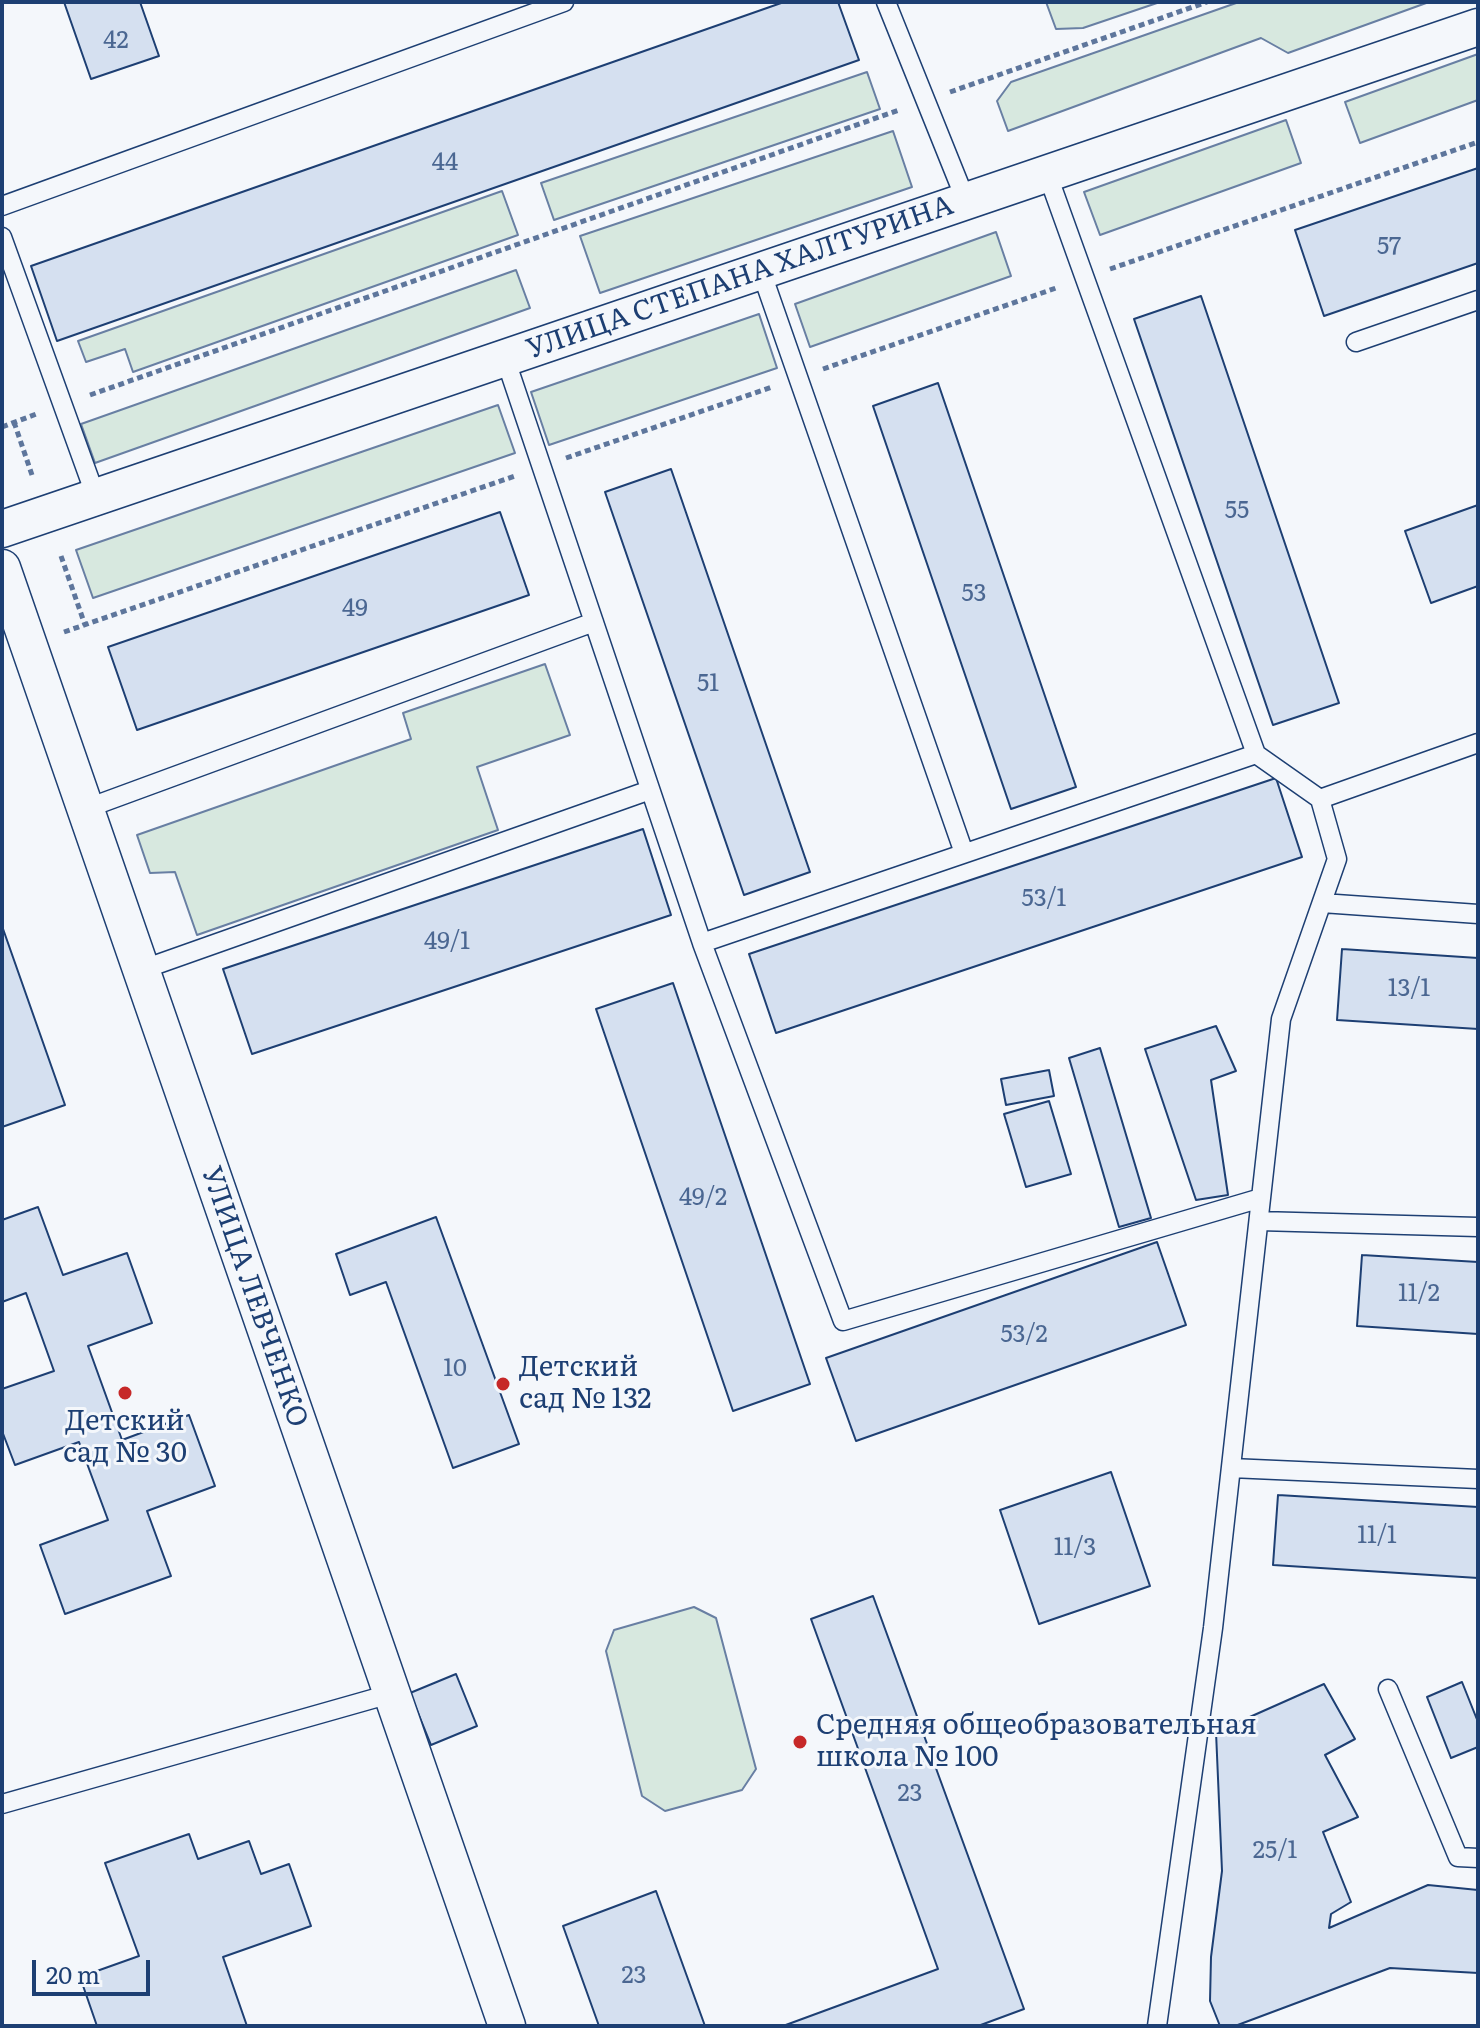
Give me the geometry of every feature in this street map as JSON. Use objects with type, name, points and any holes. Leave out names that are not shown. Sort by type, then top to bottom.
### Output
[{"type":"street","name":"УЛИЦА СТЕПАНА ХАЛТУРИНА","points":[[2,529],[1478,27]]},
{"type":"street","name":"УЛИЦА ЛЕВЧЕНКО","points":[[2,568],[507,2026]]},
{"type":"lane","points":[[2,206],[564,2]]},
{"type":"lane","points":[[886,2],[966,201]]},
{"type":"lane","points":[[1047,173],[1256,754],[1320,799],[1337,859],[1281,1019],[1213,1628],[1157,2026]]},
{"type":"lane","points":[[2,237],[96,497]]},
{"type":"lane","points":[[761,271],[964,853]]},
{"type":"lane","points":[[1356,342],[1478,300]]},
{"type":"lane","points":[[505,358],[702,943],[843,1321],[1261,1198]]},
{"type":"lane","points":[[85,809],[594,622]]},
{"type":"lane","points":[[1320,799],[1478,743]]},
{"type":"lane","points":[[702,943],[1256,754]]},
{"type":"lane","points":[[141,970],[650,790]]},
{"type":"lane","points":[[1322,903],[1478,914]]},
{"type":"lane","points":[[1259,1221],[1478,1227]]},
{"type":"lane","points":[[1231,1468],[1478,1479]]},
{"type":"lane","points":[[1388,1689],[1458,1857],[1478,1858]]},
{"type":"lane","points":[[2,1804],[390,1694]]},
{"type":"path","points":[[2,427],[1207,2]]},
{"type":"path","points":[[28,644],[1478,142]]},
{"type":"path","points":[[14,422],[34,479]]},
{"type":"path","points":[[61,556],[85,625]]},
{"type":"shaded area","points":[[1046,2],[1160,2],[1083,28],[1056,29]]},
{"type":"shaded area","points":[[1239,2],[1429,2],[1288,53],[1261,38],[1008,131],[997,101],[1011,82]]},
{"type":"shaded area","points":[[1478,54],[1478,100],[1360,143],[1345,102]]},
{"type":"shaded area","points":[[867,72],[880,109],[554,220],[541,183]]},
{"type":"shaded area","points":[[1286,120],[1301,163],[1100,235],[1084,192]]},
{"type":"shaded area","points":[[893,131],[912,187],[600,293],[580,236]]},
{"type":"shaded area","points":[[502,191],[518,235],[133,372],[125,349],[86,362],[78,341]]},
{"type":"shaded area","points":[[996,232],[1011,276],[810,347],[795,304]]},
{"type":"shaded area","points":[[516,270],[530,308],[95,463],[81,424]]},
{"type":"shaded area","points":[[759,314],[777,368],[549,445],[531,392]]},
{"type":"shaded area","points":[[498,405],[515,453],[93,598],[76,550]]},
{"type":"shaded area","points":[[545,664],[570,735],[477,767],[498,830],[197,935],[175,872],[150,873],[137,835],[411,739],[403,713]]},
{"type":"shaded area","points":[[694,1607],[716,1618],[756,1769],[742,1790],[665,1811],[642,1796],[606,1651],[614,1630]]},
{"type":"building","points":[[64,2],[140,2],[159,56],[91,79]]},
{"type":"building","points":[[784,2],[838,2],[859,60],[57,341],[31,266]]},
{"type":"building","points":[[1478,168],[1478,263],[1324,316],[1295,230]]},
{"type":"building","points":[[1201,296],[1339,703],[1273,725],[1134,319]]},
{"type":"building","points":[[938,383],[1076,787],[1011,809],[873,406]]},
{"type":"building","points":[[671,469],[810,872],[744,895],[605,492]]},
{"type":"building","points":[[1478,505],[1478,586],[1431,603],[1405,531]]},
{"type":"building","points":[[500,512],[529,595],[137,730],[108,647]]},
{"type":"building","points":[[1276,778],[1302,857],[776,1033],[749,954]]},
{"type":"building","points":[[643,829],[671,915],[252,1054],[223,969]]},
{"type":"building","points":[[2,926],[65,1105],[2,1127]]},
{"type":"building","points":[[1342,949],[1478,958],[1478,1029],[1337,1020]]},
{"type":"building","points":[[673,983],[810,1384],[733,1411],[596,1009]]},
{"type":"building","points":[[1216,1026],[1236,1071],[1211,1080],[1228,1195],[1196,1200],[1145,1049]]},
{"type":"building","points":[[1100,1048],[1151,1218],[1119,1227],[1069,1058]]},
{"type":"building","points":[[1049,1070],[1054,1096],[1006,1105],[1001,1079]]},
{"type":"building","points":[[1049,1101],[1071,1174],[1026,1187],[1004,1114]]},
{"type":"building","points":[[38,1207],[63,1275],[127,1253],[152,1323],[88,1346],[122,1440],[189,1415],[215,1486],[147,1511],[171,1576],[65,1614],[40,1545],[108,1520],[79,1442],[15,1465],[2,1431],[2,1389],[54,1371],[26,1293],[2,1302],[2,1220]]},
{"type":"building","points":[[436,1217],[519,1444],[453,1468],[386,1282],[350,1295],[336,1254]]},
{"type":"building","points":[[1157,1242],[1186,1325],[856,1441],[826,1358]]},
{"type":"building","points":[[1362,1255],[1478,1262],[1478,1334],[1357,1326]]},
{"type":"building","points":[[1111,1472],[1150,1586],[1039,1624],[1000,1510]]},
{"type":"building","points":[[1278,1495],[1478,1507],[1478,1578],[1273,1565]]},
{"type":"building","points":[[873,1596],[1024,2009],[978,2026],[783,2026],[938,1969],[811,1619]]},
{"type":"building","points":[[456,1674],[477,1726],[431,1745],[410,1693]]},
{"type":"building","points":[[1462,1682],[1478,1722],[1478,1747],[1451,1758],[1427,1697]]},
{"type":"building","points":[[1324,1684],[1355,1739],[1325,1755],[1358,1817],[1323,1832],[1351,1902],[1331,1914],[1329,1928],[1428,1885],[1478,1890],[1478,1973],[1390,1968],[1235,2026],[1220,2026],[1210,2001],[1211,1957],[1222,1871],[1216,1732]]},
{"type":"building","points":[[189,1834],[198,1859],[249,1841],[261,1874],[289,1864],[311,1926],[223,1957],[247,2026],[97,2026],[80,1977],[139,1956],[105,1863]]},
{"type":"building","points":[[656,1891],[705,2026],[599,2026],[563,1926]]},
{"type":"place","name":"Детский сад № 132","points":[[503,1384]]},
{"type":"place","name":"Детский сад № 30","points":[[125,1393]]},
{"type":"place","name":"Средняя общеобразовательная школа № 100","points":[[800,1742]]}]
